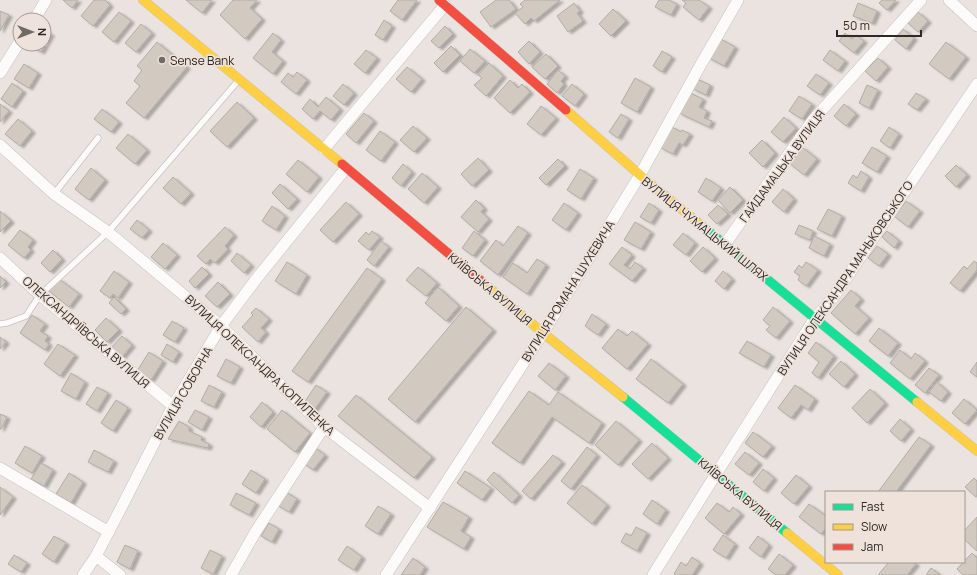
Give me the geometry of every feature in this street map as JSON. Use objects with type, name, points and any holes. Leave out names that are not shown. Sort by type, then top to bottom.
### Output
[{"type":"main road","name":"КИЇВСЬКА ВУЛИЦЯ","points":[[143,0],[240,79],[543,333],[587,367],[838,575]]},
{"type":"main road","name":"ВУЛИЦЯ ЧУМАЦЬКИЙ ШЛЯХ","points":[[442,2],[640,175],[976,447]]},
{"type":"street","points":[[39,12],[46,0]]},
{"type":"street","name":"ВУЛИЦЯ РОМАНА ШУХЕВИЧА","points":[[386,575],[543,333],[640,175],[738,0]]},
{"type":"street","name":"ГАЙДАМАЦЬКА ВУЛИЦЯ","points":[[726,244],[813,120],[921,0]]},
{"type":"street","points":[[949,0],[977,26]]},
{"type":"street","points":[[324,149],[442,2]]},
{"type":"street","points":[[0,73],[13,52]]},
{"type":"street","name":"ВУЛИЦЯ ОЛЕКСАНДРА МАНЬКОВСЬКОГО","points":[[653,575],[815,318],[833,298],[977,84]]},
{"type":"street","name":"ВУЛИЦЯ ОЛЕКСАНДРА КОПИЛЕНКА","points":[[0,145],[54,194],[108,232],[221,326],[324,427],[430,508]]},
{"type":"street","name":"ВУЛИЦЯ СОБОРНА","points":[[83,575],[96,556],[109,532],[173,406],[221,326],[257,278],[346,168]]},
{"type":"street","name":"ОЛЕКСАНДРІЇВСЬКА ВУЛИЦЯ","points":[[0,258],[40,295],[173,406]]},
{"type":"street","points":[[231,575],[256,531],[324,427]]},
{"type":"street","points":[[0,468],[109,532]]},
{"type":"street","points":[[96,556],[120,575]]},
{"type":"lane","points":[[0,324],[26,316],[40,295],[108,232],[240,79]]},
{"type":"lane","points":[[54,194],[98,138]]},
{"type":"building","points":[[63,0],[78,0],[72,8]]},
{"type":"building","points":[[94,0],[105,0],[110,5],[93,26],[81,16]]},
{"type":"building","points":[[186,0],[212,0],[202,13]]},
{"type":"building","points":[[233,0],[257,0],[250,8],[262,19],[245,39],[220,15]]},
{"type":"building","points":[[398,0],[417,0],[402,20],[390,11]]},
{"type":"building","points":[[496,0],[509,0],[516,9],[491,27],[480,12]]},
{"type":"building","points":[[525,0],[560,0],[534,21],[531,18],[525,24],[515,13],[523,7],[520,4]]},
{"type":"building","points":[[659,0],[669,0],[677,4],[671,15],[655,7]]},
{"type":"building","points":[[682,0],[699,0],[709,7],[699,20],[683,7],[686,3]]},
{"type":"building","points":[[882,0],[896,0],[887,10],[879,3]]},
{"type":"building","points":[[574,3],[580,11],[577,13],[583,21],[568,32],[557,16]]},
{"type":"building","points":[[858,3],[877,11],[872,23],[853,16]]},
{"type":"building","points":[[613,9],[626,21],[611,36],[599,24]]},
{"type":"building","points":[[0,11],[9,15],[0,31]]},
{"type":"building","points":[[119,12],[131,21],[114,42],[102,32]]},
{"type":"building","points":[[918,12],[928,21],[918,32],[908,23]]},
{"type":"building","points":[[384,20],[392,26],[383,40],[375,35]]},
{"type":"building","points":[[141,24],[152,33],[136,52],[125,43]]},
{"type":"building","points":[[445,26],[453,34],[439,48],[431,41]]},
{"type":"building","points":[[903,29],[914,38],[906,49],[895,40]]},
{"type":"building","points":[[273,33],[281,40],[272,52],[283,61],[273,74],[253,58]]},
{"type":"building","points":[[845,33],[852,39],[856,35],[864,41],[854,53],[839,41]]},
{"type":"building","points":[[721,39],[735,47],[724,66],[709,58]]},
{"type":"building","points":[[529,41],[540,52],[529,64],[518,52]]},
{"type":"building","points":[[157,42],[187,67],[144,118],[126,103],[140,86],[134,81],[142,70],[137,66]]},
{"type":"building","points":[[946,42],[966,57],[949,79],[929,64]]},
{"type":"building","points":[[451,46],[460,55],[443,72],[434,63]]},
{"type":"building","points":[[470,49],[485,61],[474,73],[460,61]]},
{"type":"building","points":[[366,50],[377,58],[365,73],[354,64]]},
{"type":"building","points":[[830,50],[845,61],[838,71],[823,60]]},
{"type":"building","points":[[662,51],[672,57],[662,72],[653,66]]},
{"type":"building","points":[[546,54],[558,66],[545,79],[532,67]]},
{"type":"building","points":[[878,58],[888,67],[876,81],[865,71]]},
{"type":"building","points":[[489,63],[503,76],[486,96],[474,85],[482,78],[478,75]]},
{"type":"building","points":[[24,64],[38,73],[29,88],[14,79]]},
{"type":"building","points":[[407,67],[422,79],[411,92],[396,79]]},
{"type":"building","points":[[558,70],[565,76],[561,81],[564,84],[557,93],[547,84]]},
{"type":"building","points":[[297,72],[307,80],[296,94],[281,82],[288,73],[293,77]]},
{"type":"building","points":[[816,74],[829,83],[820,95],[807,86]]},
{"type":"building","points":[[635,78],[651,87],[637,112],[621,103]]},
{"type":"building","points":[[697,79],[710,85],[706,95],[693,89]]},
{"type":"building","points":[[510,80],[518,88],[522,84],[530,92],[510,113],[494,98]]},
{"type":"building","points":[[12,83],[23,91],[12,107],[1,99]]},
{"type":"building","points":[[343,84],[354,93],[344,105],[333,96]]},
{"type":"building","points":[[572,84],[584,94],[575,106],[562,96]]},
{"type":"building","points":[[867,85],[878,90],[869,108],[859,103]]},
{"type":"building","points":[[688,92],[703,99],[699,107],[707,111],[704,118],[712,121],[709,127],[679,113]]},
{"type":"building","points":[[916,93],[926,99],[917,110],[908,104]]},
{"type":"building","points":[[799,96],[812,104],[802,119],[789,111]]},
{"type":"building","points":[[326,97],[340,109],[331,120],[320,111],[313,119],[302,109],[310,99],[318,107]]},
{"type":"building","points":[[237,102],[254,118],[227,147],[210,131]]},
{"type":"building","points":[[0,104],[9,111],[0,122]]},
{"type":"building","points":[[844,104],[856,114],[846,126],[834,116]]},
{"type":"building","points":[[541,106],[556,118],[541,135],[527,124]]},
{"type":"building","points":[[102,109],[119,122],[111,132],[94,119]]},
{"type":"building","points":[[364,113],[374,121],[356,143],[346,134]]},
{"type":"building","points":[[621,114],[629,119],[618,138],[609,132]]},
{"type":"building","points":[[784,117],[796,128],[783,142],[771,132]]},
{"type":"building","points":[[18,119],[32,131],[20,146],[5,134]]},
{"type":"building","points":[[413,126],[427,138],[414,152],[400,140]]},
{"type":"building","points":[[672,127],[681,132],[682,130],[690,134],[683,145],[679,143],[673,154],[661,148]]},
{"type":"building","points":[[889,127],[899,134],[890,148],[880,141]]},
{"type":"building","points":[[380,131],[395,142],[381,161],[366,150]]},
{"type":"building","points":[[128,134],[147,150],[135,164],[116,148]]},
{"type":"building","points":[[762,140],[775,153],[763,167],[749,153]]},
{"type":"building","points":[[802,147],[817,159],[804,175],[789,163]]},
{"type":"building","points":[[872,147],[887,156],[877,172],[862,163]]},
{"type":"building","points":[[478,158],[489,170],[472,186],[461,174]]},
{"type":"building","points":[[558,159],[565,166],[546,185],[539,178]]},
{"type":"building","points":[[298,160],[319,177],[307,192],[286,174]]},
{"type":"building","points":[[403,164],[412,172],[401,186],[392,178]]},
{"type":"building","points":[[956,165],[967,175],[956,187],[945,176]]},
{"type":"building","points":[[91,168],[105,180],[89,200],[75,189]]},
{"type":"building","points":[[580,169],[594,178],[581,199],[567,190]]},
{"type":"building","points":[[861,171],[869,177],[861,191],[848,183],[853,175],[857,178]]},
{"type":"building","points":[[422,173],[438,187],[424,203],[408,189]]},
{"type":"building","points":[[173,177],[191,193],[181,204],[163,188]]},
{"type":"building","points":[[706,178],[721,188],[712,201],[698,192]]},
{"type":"building","points":[[280,184],[297,199],[288,209],[272,193]]},
{"type":"building","points":[[730,187],[743,200],[730,213],[718,200]]},
{"type":"building","points":[[783,189],[794,199],[784,212],[772,202]]},
{"type":"building","points":[[476,200],[484,208],[481,212],[489,219],[478,232],[461,217]]},
{"type":"building","points":[[906,201],[920,211],[908,227],[894,216]]},
{"type":"building","points":[[346,202],[359,214],[333,242],[320,230]]},
{"type":"building","points":[[564,203],[578,213],[566,230],[552,220]]},
{"type":"building","points":[[649,203],[659,210],[651,223],[640,217]]},
{"type":"building","points":[[718,205],[728,214],[717,224],[708,215]]},
{"type":"building","points":[[272,206],[285,216],[276,230],[262,221]]},
{"type":"building","points":[[828,209],[842,216],[832,236],[817,229]]},
{"type":"building","points":[[0,211],[11,221],[0,232]]},
{"type":"building","points":[[137,220],[149,230],[142,238],[130,229]]},
{"type":"building","points":[[635,222],[651,232],[641,249],[624,240]]},
{"type":"building","points":[[799,225],[813,231],[810,240],[795,234]]},
{"type":"building","points":[[518,226],[528,233],[498,275],[480,261],[496,240],[503,246]]},
{"type":"building","points":[[225,227],[234,235],[225,246],[228,249],[215,263],[210,259],[206,264],[197,256]]},
{"type":"building","points":[[20,230],[33,240],[28,247],[31,250],[24,258],[8,245]]},
{"type":"building","points":[[372,231],[380,237],[369,250],[358,241],[366,232],[369,235]]},
{"type":"building","points":[[474,231],[485,240],[473,256],[462,248]]},
{"type":"building","points":[[887,231],[899,241],[894,248],[882,237]]},
{"type":"building","points":[[683,233],[695,243],[686,255],[673,245]]},
{"type":"building","points":[[814,236],[830,244],[824,256],[809,248]]},
{"type":"building","points":[[381,241],[389,247],[374,266],[367,260]]},
{"type":"building","points":[[163,243],[177,255],[165,269],[151,257]]},
{"type":"building","points":[[877,246],[888,254],[879,266],[868,258]]},
{"type":"building","points":[[622,247],[632,255],[624,265],[630,269],[635,262],[643,268],[632,281],[609,264]]},
{"type":"building","points":[[703,247],[715,258],[702,272],[690,261]]},
{"type":"building","points":[[53,250],[62,259],[50,272],[41,263]]},
{"type":"building","points":[[237,253],[251,265],[244,273],[231,261]]},
{"type":"building","points":[[537,259],[546,265],[527,294],[503,277],[513,263],[527,273]]},
{"type":"building","points":[[974,261],[977,263],[977,270],[960,291],[950,283],[964,266],[967,269]]},
{"type":"building","points":[[287,262],[307,275],[296,294],[275,281]]},
{"type":"building","points":[[806,262],[818,270],[806,286],[798,280],[800,276],[794,272],[799,265],[802,268]]},
{"type":"building","points":[[202,267],[209,274],[195,288],[189,281]]},
{"type":"building","points":[[418,267],[437,283],[426,296],[406,280]]},
{"type":"building","points":[[367,268],[382,279],[308,382],[292,371]]},
{"type":"building","points":[[114,271],[129,282],[118,298],[113,294],[110,298],[100,291]]},
{"type":"building","points":[[723,271],[732,279],[724,289],[715,281]]},
{"type":"building","points":[[0,276],[6,282],[0,288]]},
{"type":"building","points":[[59,279],[79,294],[69,307],[49,291]]},
{"type":"building","points":[[218,282],[230,294],[217,307],[205,296]]},
{"type":"building","points":[[438,287],[459,306],[446,321],[425,303]]},
{"type":"building","points":[[851,290],[861,299],[855,306],[869,318],[855,334],[831,313]]},
{"type":"building","points":[[114,297],[126,309],[121,314],[109,303]]},
{"type":"building","points":[[466,307],[493,330],[415,422],[388,399]]},
{"type":"building","points":[[773,307],[790,321],[776,338],[766,330],[770,326],[763,320]]},
{"type":"building","points":[[256,308],[269,319],[261,328],[266,332],[258,342],[242,327],[253,315],[251,313]]},
{"type":"building","points":[[592,314],[606,324],[598,335],[585,326]]},
{"type":"building","points":[[32,315],[45,324],[40,331],[48,336],[45,341],[49,344],[45,350],[20,333]]},
{"type":"building","points":[[106,318],[119,330],[107,342],[95,330]]},
{"type":"building","points":[[172,321],[184,328],[175,342],[163,335]]},
{"type":"building","points":[[879,328],[898,343],[888,356],[869,341]]},
{"type":"building","points":[[618,329],[627,336],[632,331],[648,344],[627,369],[602,348]]},
{"type":"building","points":[[122,336],[132,345],[122,357],[111,348]]},
{"type":"building","points":[[0,337],[6,342],[0,349]]},
{"type":"building","points":[[747,341],[771,355],[764,367],[739,353]]},
{"type":"building","points":[[816,342],[834,356],[818,378],[812,373],[819,362],[808,353]]},
{"type":"building","points":[[58,344],[75,355],[60,376],[44,364]]},
{"type":"building","points":[[167,344],[179,352],[173,362],[161,355]]},
{"type":"building","points":[[900,350],[911,359],[915,353],[925,361],[910,379],[890,363]]},
{"type":"building","points":[[149,352],[163,361],[151,380],[137,371]]},
{"type":"building","points":[[226,359],[240,367],[231,383],[217,376]]},
{"type":"building","points":[[651,359],[683,384],[668,403],[636,379]]},
{"type":"building","points":[[841,361],[855,374],[844,387],[829,374]]},
{"type":"building","points":[[977,362],[977,377],[970,372]]},
{"type":"building","points":[[549,363],[566,376],[555,390],[538,376]]},
{"type":"building","points":[[929,368],[939,375],[925,393],[915,385]]},
{"type":"building","points":[[71,373],[85,382],[76,399],[61,391]]},
{"type":"building","points":[[937,382],[948,392],[941,401],[929,392]]},
{"type":"building","points":[[209,385],[222,392],[214,407],[201,401]]},
{"type":"building","points":[[316,385],[327,392],[314,410],[304,403]]},
{"type":"building","points":[[795,385],[815,399],[808,410],[801,405],[791,418],[778,408]]},
{"type":"building","points":[[97,387],[108,393],[97,411],[86,404]]},
{"type":"building","points":[[870,389],[885,403],[867,423],[852,408]]},
{"type":"building","points":[[529,391],[549,405],[558,392],[602,423],[589,443],[552,417],[520,463],[492,443]]},
{"type":"building","points":[[356,395],[432,457],[414,478],[338,416]]},
{"type":"building","points":[[964,399],[977,410],[965,424],[952,413]]},
{"type":"building","points":[[116,400],[128,408],[113,431],[101,423]]},
{"type":"building","points":[[262,402],[273,412],[261,427],[250,417]]},
{"type":"building","points":[[195,410],[209,417],[202,430],[188,422]]},
{"type":"building","points":[[282,410],[310,433],[295,452],[267,429]]},
{"type":"building","points":[[0,414],[7,417],[1,429],[0,429]]},
{"type":"building","points":[[900,419],[911,429],[901,441],[890,431]]},
{"type":"building","points":[[179,421],[189,427],[189,431],[202,437],[201,440],[209,444],[208,448],[168,439]]},
{"type":"building","points":[[616,421],[639,440],[618,465],[595,445]]},
{"type":"building","points":[[753,432],[772,446],[763,457],[745,443]]},
{"type":"building","points":[[919,437],[931,445],[897,491],[879,491]]},
{"type":"building","points":[[652,443],[668,458],[648,479],[632,464]]},
{"type":"building","points":[[25,446],[42,456],[32,473],[15,463]]},
{"type":"building","points":[[314,447],[325,455],[313,470],[302,462]]},
{"type":"building","points":[[587,447],[597,455],[571,489],[561,481]]},
{"type":"building","points":[[94,450],[114,461],[108,472],[88,462]]},
{"type":"building","points":[[745,452],[759,463],[749,475],[735,464]]},
{"type":"building","points":[[553,455],[562,462],[531,499],[522,491]]},
{"type":"building","points":[[41,463],[53,470],[44,486],[31,479]]},
{"type":"building","points":[[763,469],[774,478],[764,491],[753,482]]},
{"type":"building","points":[[251,470],[265,479],[256,493],[242,484]]},
{"type":"building","points":[[465,471],[491,488],[482,500],[457,483]]},
{"type":"building","points":[[494,472],[519,495],[512,503],[487,480]]},
{"type":"building","points":[[69,473],[83,482],[71,503],[56,494]]},
{"type":"building","points":[[796,475],[809,486],[794,504],[781,493]]},
{"type":"building","points":[[974,478],[977,481],[976,497],[965,487]]},
{"type":"building","points":[[582,485],[607,505],[592,524],[567,503]]},
{"type":"building","points":[[0,487],[13,497],[0,515]]},
{"type":"building","points":[[286,492],[297,499],[289,512],[277,505]]},
{"type":"building","points":[[236,493],[256,503],[249,515],[230,505]]},
{"type":"building","points":[[652,500],[666,510],[657,524],[643,514]]},
{"type":"building","points":[[443,502],[469,517],[461,531],[471,537],[464,549],[427,527]]},
{"type":"building","points":[[717,503],[729,512],[733,507],[741,514],[724,534],[705,518]]},
{"type":"building","points":[[809,504],[825,515],[825,529],[821,534],[799,517]]},
{"type":"building","points":[[378,506],[391,514],[378,534],[365,526]]},
{"type":"building","points":[[977,517],[977,551],[965,540],[965,530]]},
{"type":"building","points":[[269,523],[279,529],[272,542],[261,536]]},
{"type":"building","points":[[636,527],[647,533],[637,551],[621,542],[626,533],[631,536]]},
{"type":"building","points":[[723,535],[735,544],[726,558],[713,550]]},
{"type":"building","points":[[54,536],[66,543],[54,562],[42,554]]},
{"type":"building","points":[[758,536],[769,545],[761,557],[749,548]]},
{"type":"building","points":[[125,545],[138,551],[130,569],[117,562]]},
{"type":"building","points":[[347,546],[362,557],[354,570],[338,560]]},
{"type":"building","points":[[210,550],[222,556],[213,574],[201,568]]},
{"type":"building","points":[[972,553],[977,558],[977,575],[963,575],[957,569],[963,563],[965,563],[965,560]]},
{"type":"building","points":[[779,554],[793,565],[785,575],[776,575],[768,569]]},
{"type":"building","points":[[14,555],[27,563],[21,572],[8,564]]},
{"type":"building","points":[[692,557],[700,563],[692,575],[674,574],[681,562],[686,566]]},
{"type":"building","points":[[413,558],[425,567],[420,575],[401,575]]},
{"type":"building","points":[[888,563],[916,564],[907,575],[878,575]]},
{"type":"building","points":[[931,568],[940,575],[926,575]]},
{"type":"traffic: fast","points":[[701,225],[917,402]]},
{"type":"traffic: fast","points":[[623,397],[787,533]]},
{"type":"traffic: slow","points":[[143,0],[342,164]]},
{"type":"traffic: slow","points":[[566,110],[640,175],[701,225]]},
{"type":"traffic: slow","points":[[480,280],[623,397]]},
{"type":"traffic: slow","points":[[917,402],[977,451]]},
{"type":"traffic: slow","points":[[787,533],[838,575]]},
{"type":"traffic: jam","points":[[439,0],[566,110]]},
{"type":"traffic: jam","points":[[342,164],[480,280]]},
{"type":"place","name":"Sense Bank","points":[[162,60]]}]
